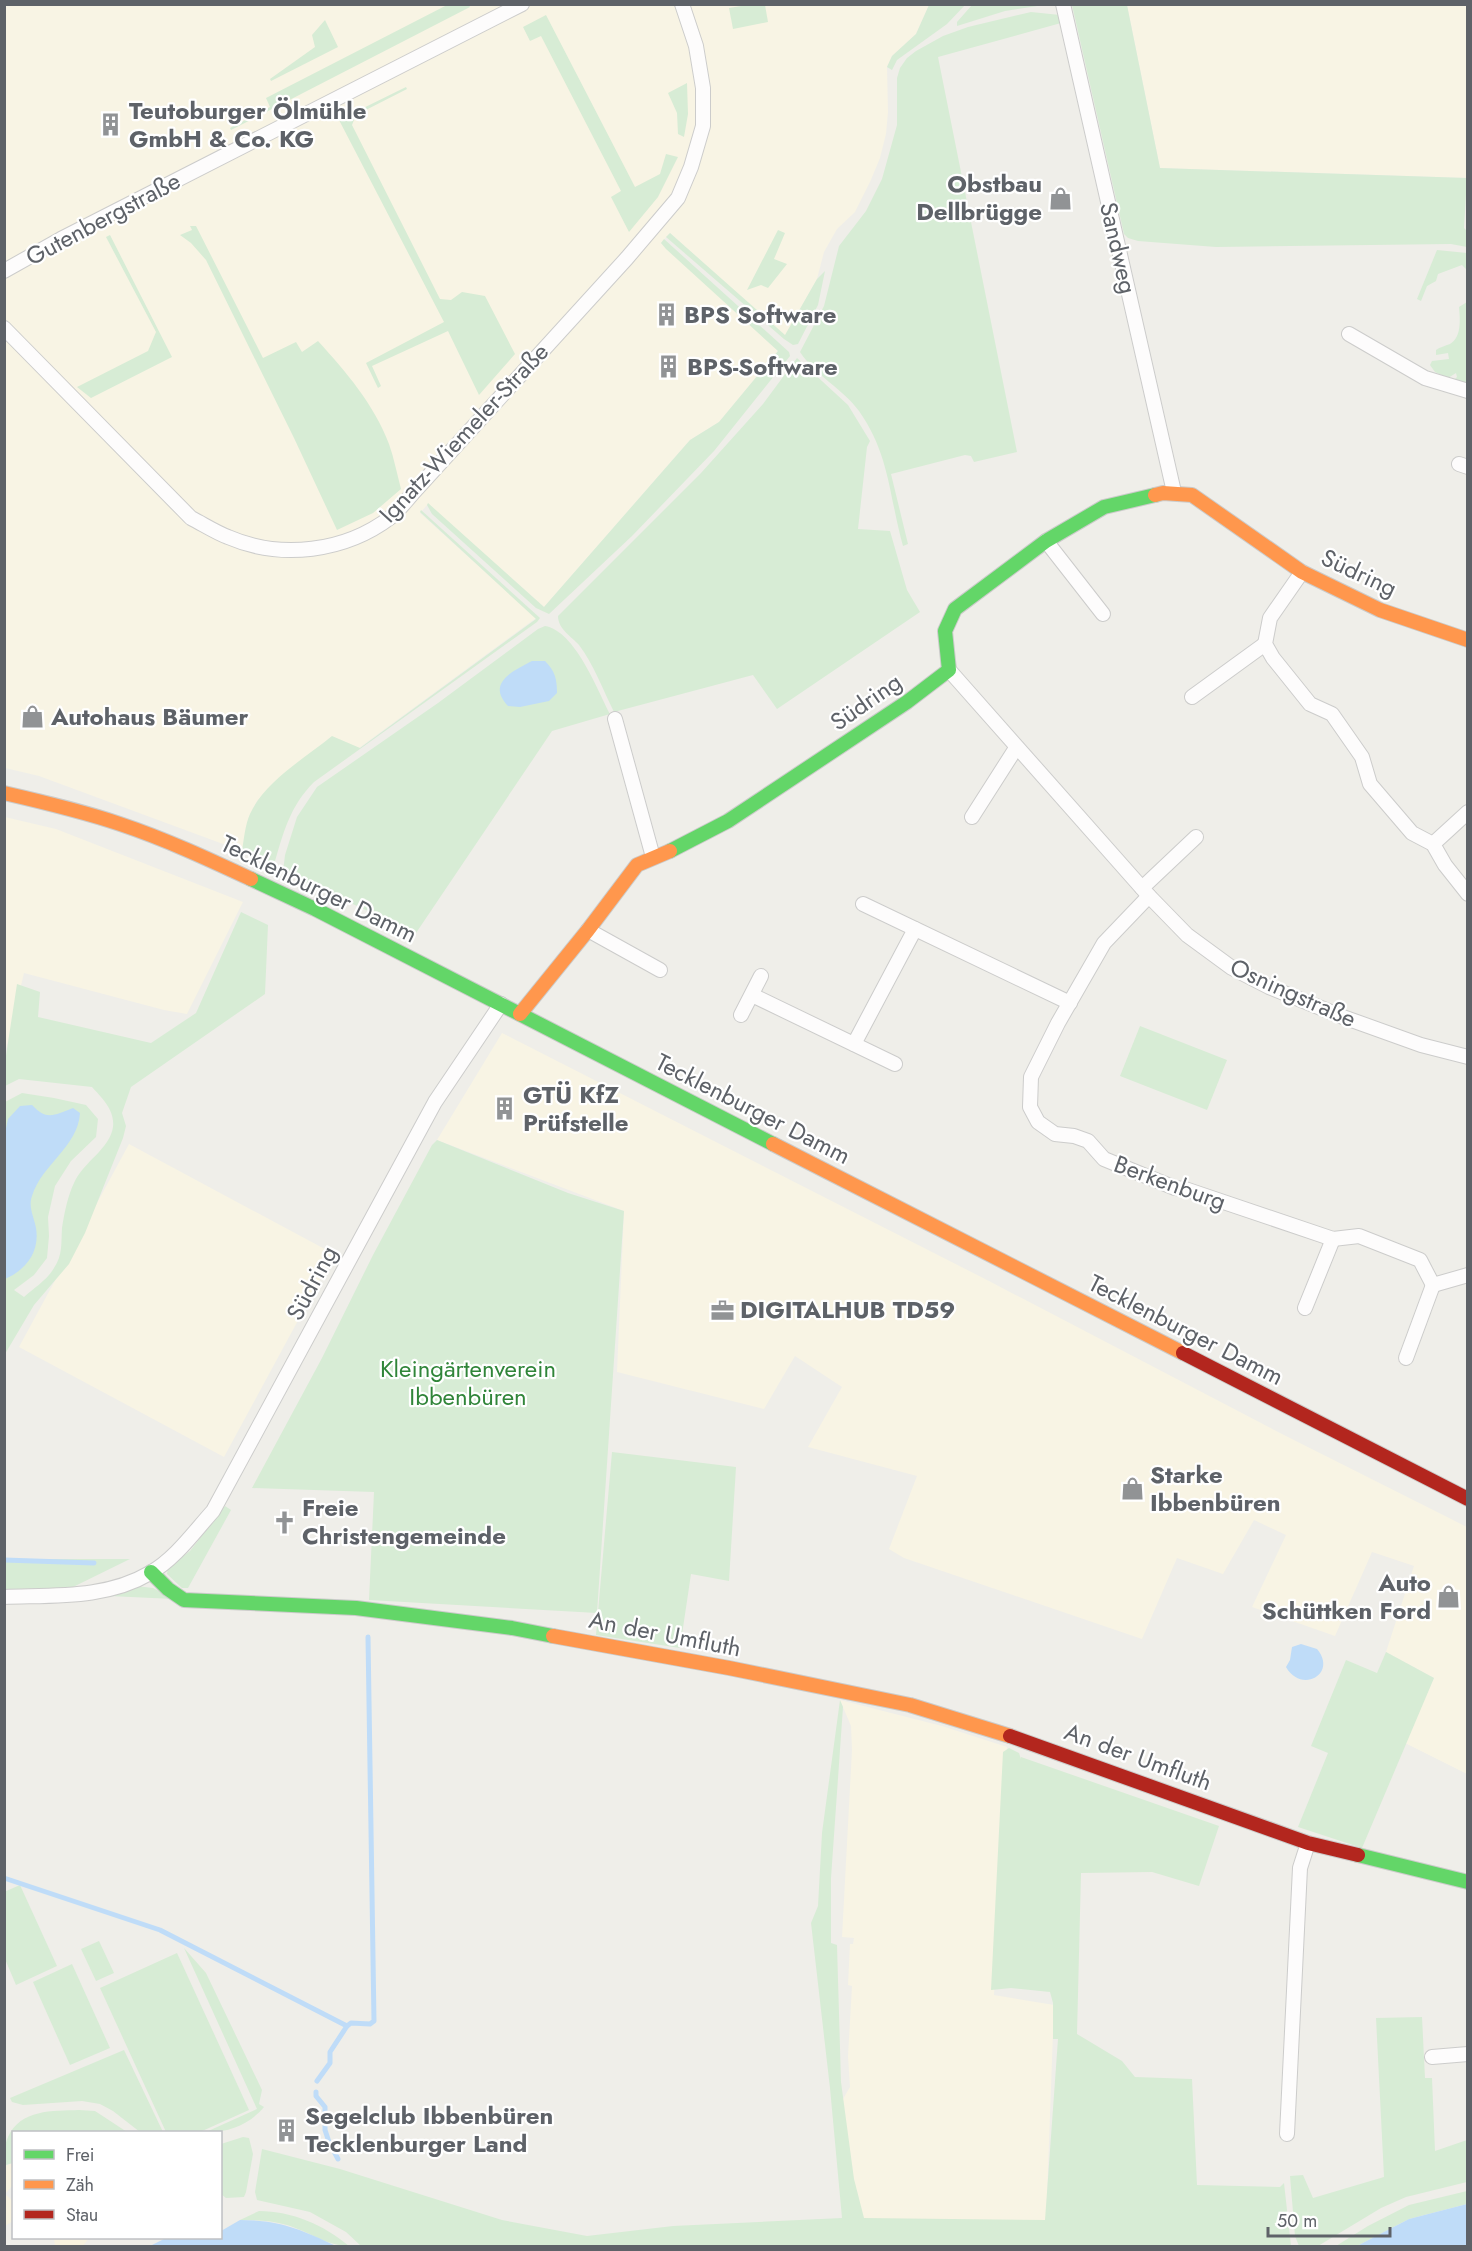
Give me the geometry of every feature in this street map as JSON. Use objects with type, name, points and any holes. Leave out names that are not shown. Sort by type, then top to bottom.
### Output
[{"type":"street","name":"Gutenbergstraße","points":[[4,271],[61,239],[522,4]]},
{"type":"street","name":"Ignatz-Wiemeler-Straße","points":[[4,328],[191,518],[229,537],[270,549],[303,550],[334,545],[368,532],[393,515],[406,501],[634,251],[678,198],[691,167],[703,126],[701,77],[696,46],[682,4]]},
{"type":"street","name":"Sandweg","points":[[1063,4],[1174,492]]},
{"type":"street","points":[[1349,334],[1425,378],[1467,391]]},
{"type":"street","name":"Südring","points":[[520,1014],[637,865],[671,851],[728,821],[908,702],[949,670],[945,631],[955,609],[1046,541],[1104,507],[1163,493],[1192,495],[1302,572],[1380,610],[1467,640]]},
{"type":"street","points":[[1046,541],[1104,614]]},
{"type":"street","points":[[1192,697],[1265,644],[1270,618],[1302,572]]},
{"type":"street","points":[[1265,644],[1310,704],[1332,714],[1362,758],[1370,784],[1412,833],[1434,844],[1445,866],[1467,894]]},
{"type":"street","name":"Osningstraße","points":[[949,670],[1145,892],[1187,935],[1232,968],[1269,987],[1421,1045],[1467,1057]]},
{"type":"street","points":[[615,719],[653,857]]},
{"type":"street","points":[[972,817],[1016,748]]},
{"type":"street","name":"Tecklenburger Damm","points":[[4,794],[45,802],[136,829],[196,853],[315,909],[1467,1499]]},
{"type":"street","points":[[1434,844],[1467,812]]},
{"type":"street","points":[[1145,892],[1196,837]]},
{"type":"street","name":"Berkenburg","points":[[1145,892],[1104,943],[1031,1077],[1030,1107],[1038,1122],[1055,1134],[1074,1136],[1088,1141],[1104,1159],[1175,1188],[1185,1189],[1333,1239],[1359,1236],[1420,1260],[1433,1285]]},
{"type":"street","points":[[863,904],[1070,1003]]},
{"type":"street","points":[[854,1044],[915,929]]},
{"type":"street","points":[[588,930],[660,970]]},
{"type":"street","points":[[741,1015],[761,976]]},
{"type":"street","points":[[752,994],[895,1064]]},
{"type":"street","name":"Südring","points":[[151,1572],[182,1546],[213,1511],[435,1102],[501,1004]]},
{"type":"street","points":[[1305,1308],[1333,1239]]},
{"type":"street","points":[[1406,1358],[1433,1285],[1467,1275]]},
{"type":"street","points":[[4,1597],[94,1593],[120,1587],[151,1572]]},
{"type":"street","name":"An der Umfluth","points":[[151,1572],[184,1600],[357,1608],[512,1628],[910,1705],[1029,1742],[1308,1843],[1467,1882]]},
{"type":"street","points":[[1287,2134],[1300,1868],[1308,1843]]},
{"type":"street","points":[[1432,2057],[1467,2054]]},
{"type":"shaded area","points":[[5,5],[929,5],[916,34],[892,56],[887,67],[886,134],[880,158],[870,182],[855,212],[837,229],[824,252],[817,279],[785,336],[670,233],[661,243],[778,351],[719,422],[690,440],[544,607],[428,504],[420,513],[536,618],[359,748],[331,737],[279,779],[257,801],[249,817],[242,851],[39,776],[5,768]]},
{"type":"shaded area","points":[[1127,5],[1467,5],[1467,178],[1160,168]]},
{"type":"shaded area","points":[[5,817],[56,829],[243,902],[187,1014],[24,973],[5,1053]]},
{"type":"shaded area","points":[[502,1033],[1467,1527],[1467,1774],[1405,1743],[1434,1678],[1386,1652],[1414,1566],[1372,1552],[1335,1636],[1252,1607],[1286,1535],[1254,1520],[1223,1574],[1177,1558],[1142,1639],[904,1558],[889,1549],[917,1476],[808,1447],[842,1387],[795,1356],[764,1409],[617,1372],[624,1211],[437,1140]]},
{"type":"shaded area","points":[[129,1144],[334,1254],[224,1457],[19,1347]]},
{"type":"shaded area","points":[[840,1700],[942,1726],[1007,1747],[994,1995],[1054,2005],[1046,2225],[855,2227],[843,2099],[850,2087],[848,2056],[852,1986],[848,1985],[850,1944],[853,1944],[854,1938],[842,1937],[852,1750],[851,1726]]},
{"type":"green space","points":[[449,4],[469,5],[470,7],[231,130],[230,128],[270,107],[266,98]]},
{"type":"green space","points":[[765,5],[768,22],[733,29],[729,8]]},
{"type":"green space","points":[[929,5],[965,5],[947,24],[897,60],[892,70],[887,67],[892,56],[916,34]]},
{"type":"green space","points":[[972,5],[1044,5],[1005,11],[957,26],[957,22]]},
{"type":"green space","points":[[1072,5],[1127,5],[1160,168],[1467,178],[1464,228],[1467,231],[1467,247],[1451,244],[1216,247],[1138,241],[1128,238],[1124,234]]},
{"type":"green space","points":[[1031,12],[1060,15],[1061,23],[938,57],[1017,452],[974,462],[971,456],[965,455],[891,474],[908,544],[903,546],[883,460],[869,427],[852,403],[813,368],[800,352],[824,306],[839,246],[866,211],[882,179],[897,125],[897,78],[900,68],[916,51],[943,36],[968,27]]},
{"type":"green space","points":[[546,15],[635,187],[660,174],[666,154],[678,157],[658,197],[629,232],[611,197],[621,191],[541,36],[530,41],[523,27]]},
{"type":"green space","points":[[325,20],[338,47],[271,81],[270,79],[315,47],[312,35]]},
{"type":"green space","points":[[687,83],[688,114],[684,137],[678,134],[677,113],[668,93]]},
{"type":"green space","points":[[406,87],[407,89],[356,115],[352,125],[440,299],[451,300],[462,292],[485,296],[515,354],[479,395],[448,331],[372,366],[381,386],[378,388],[366,363],[444,322],[339,120]]},
{"type":"green space","points":[[190,226],[196,226],[263,358],[296,342],[302,352],[318,341],[349,377],[376,415],[389,444],[401,489],[373,513],[337,530],[206,260],[191,243],[180,235],[192,230]]},
{"type":"green space","points":[[778,230],[785,233],[774,259],[787,264],[768,288],[761,285],[747,290]]},
{"type":"green space","points":[[670,233],[785,335],[817,279],[825,271],[818,305],[798,344],[793,345],[784,339],[666,237]]},
{"type":"green space","points":[[110,235],[172,357],[91,398],[77,387],[148,351],[156,332],[106,237]]},
{"type":"green space","points":[[664,239],[789,352],[790,356],[714,451],[632,536],[549,614],[536,608],[432,514],[427,505],[428,503],[544,607],[690,440],[719,422],[778,351],[666,249],[661,243]]},
{"type":"green space","points":[[1437,250],[1467,253],[1467,270],[1462,265],[1438,274],[1436,281],[1427,286],[1421,301],[1417,299]]},
{"type":"green space","points":[[1467,302],[1467,386],[1453,381],[1457,377],[1456,373],[1448,378],[1435,372],[1430,365],[1432,361],[1449,359],[1448,353],[1436,355],[1436,350],[1450,344],[1457,337],[1459,307]]},
{"type":"green space","points":[[797,358],[848,405],[870,441],[867,447],[858,529],[890,531],[907,590],[920,612],[777,709],[753,675],[614,712],[589,660],[579,645],[563,629],[558,616],[701,473],[763,404]]},
{"type":"green space","points":[[421,510],[540,618],[314,782],[293,810],[274,865],[242,851],[247,823],[257,802],[275,781],[298,762],[332,736],[360,748],[536,619],[420,512]]},
{"type":"green space","points":[[545,626],[556,630],[575,649],[592,676],[610,714],[552,731],[416,933],[283,872],[285,855],[297,817],[317,787]]},
{"type":"green space","points":[[241,912],[268,925],[265,994],[131,1087],[122,1113],[126,1126],[123,1138],[85,1233],[69,1264],[34,1305],[5,1354],[5,1102],[22,1093],[54,1098],[86,1105],[98,1119],[96,1137],[71,1161],[55,1186],[48,1217],[47,1258],[34,1275],[14,1290],[24,1297],[48,1276],[57,1263],[64,1217],[72,1188],[83,1168],[107,1142],[113,1127],[110,1110],[92,1087],[19,1079],[5,1086],[5,1062],[17,984],[40,992],[38,1017],[151,1043],[196,1013]]},
{"type":"green space","points":[[1140,1026],[1227,1060],[1207,1110],[1120,1076]]},
{"type":"green space","name":"Kleingärtenverein Ibbenbüren","points":[[437,1140],[568,1193],[624,1211],[597,1613],[369,1600],[374,1492],[252,1488],[322,1358],[373,1255],[432,1145]]},
{"type":"green space","points":[[612,1452],[736,1467],[729,1581],[691,1574],[680,1648],[596,1635]]},
{"type":"green space","points":[[225,1506],[231,1510],[188,1588],[182,1588],[167,1574],[168,1568],[190,1551]]},
{"type":"green space","points":[[4,1559],[130,1559],[71,1588],[5,1589]]},
{"type":"green space","points":[[136,1586],[153,1588],[174,1599],[109,1596]]},
{"type":"green space","points":[[1386,1652],[1434,1678],[1362,1848],[1298,1827],[1328,1753],[1311,1746],[1346,1660],[1377,1673]]},
{"type":"green space","points":[[840,1700],[843,1707],[831,1878],[831,1943],[837,1945],[841,2082],[854,2179],[864,2218],[1045,2220],[1058,2039],[1053,2039],[1053,2003],[1050,1992],[1011,1988],[991,1990],[1003,1752],[1009,1748],[1019,1753],[1021,1759],[1021,1757],[1219,1826],[1199,1886],[1152,1872],[1081,1873],[1077,2034],[1122,2061],[1135,2077],[1192,2079],[1197,2185],[1280,2187],[1284,2183],[1291,2246],[361,2246],[346,2232],[310,2212],[257,2200],[255,2192],[262,2149],[340,2169],[502,2220],[587,2236],[673,2226],[842,2218],[811,1923],[818,1906],[822,1833]]},
{"type":"green space","points":[[20,1885],[57,1966],[16,1985],[5,1959],[4,1892]]},
{"type":"green space","points":[[99,1941],[114,1973],[96,1981],[81,1949]]},
{"type":"green space","points":[[184,1948],[206,1973],[262,2090],[259,2104],[264,2107],[252,2118],[230,2129],[208,2131],[257,2109]]},
{"type":"green space","points":[[177,1953],[249,2110],[202,2131],[166,2131],[100,1988]]},
{"type":"green space","points":[[72,1964],[110,2048],[70,2065],[33,1982]]},
{"type":"green space","points":[[1422,2017],[1425,2078],[1432,2078],[1435,2151],[1467,2140],[1467,2182],[1406,2197],[1381,2208],[1318,2246],[1299,2246],[1295,2236],[1290,2176],[1303,2175],[1313,2198],[1384,2177],[1376,2018]]},
{"type":"green space","points":[[124,2050],[163,2131],[139,2131],[100,2104],[82,2101],[23,2105],[12,2102],[10,2098]]},
{"type":"green space","points":[[58,2111],[95,2111],[125,2131],[12,2131],[29,2116]]},
{"type":"green space","points":[[12,2131],[12,2163],[6,2165],[4,2154],[8,2137]]},
{"type":"green space","points":[[243,2137],[249,2138],[253,2154],[244,2197],[226,2198],[222,2195],[222,2144]]},
{"type":"green space","points":[[1467,2191],[1467,2204],[1409,2219],[1357,2246],[1336,2246],[1409,2205]]},
{"type":"green space","points":[[259,2211],[283,2214],[307,2221],[329,2232],[349,2246],[333,2244],[281,2223],[240,2220]]},
{"type":"sand","points":[[12,2163],[12,2186],[5,2194],[5,2166]]},
{"type":"sand","points":[[5,2194],[12,2200],[12,2222],[5,2226]]},
{"type":"sand","points":[[54,2239],[88,2239],[83,2246],[55,2246]]},
{"type":"water","points":[[532,661],[545,661],[551,668],[557,684],[557,693],[549,701],[520,707],[508,706],[502,698],[501,684],[510,674]]},
{"type":"water","points":[[32,1105],[47,1115],[73,1108],[80,1113],[73,1136],[43,1174],[32,1196],[31,1208],[37,1237],[30,1259],[19,1271],[5,1279],[5,1133],[8,1119],[20,1106]]},
{"type":"water","points":[[1301,1644],[1317,1649],[1322,1658],[1323,1666],[1315,1678],[1300,1679],[1292,1675],[1286,1667],[1290,1660],[1292,1647]]},
{"type":"water","points":[[1467,2204],[1467,2246],[1357,2246],[1409,2219]]},
{"type":"water","points":[[240,2220],[254,2220],[290,2227],[336,2246],[131,2246],[139,2239],[222,2239],[222,2230]]},
{"type":"pier","points":[[135,2239],[164,2239],[150,2246],[128,2246]]},
{"type":"waterway","points":[[4,1560],[94,1563]]},
{"type":"waterway","points":[[317,2081],[330,2063],[330,2052],[347,2026],[351,2023],[370,2024],[374,2021],[368,1637]]},
{"type":"waterway","points":[[4,1878],[160,1930],[347,2026]]},
{"type":"waterway","points":[[316,2092],[316,2096],[325,2107],[325,2130],[338,2159]]},
{"type":"traffic: fast","points":[[670,851],[728,821],[907,702],[949,670],[945,631],[955,609],[1046,541],[1104,507],[1155,495]]},
{"type":"traffic: fast","points":[[251,879],[315,909],[773,1144]]},
{"type":"traffic: fast","points":[[151,1572],[168,1589],[184,1600],[356,1608],[512,1628],[553,1636]]},
{"type":"traffic: fast","points":[[1358,1855],[1468,1882]]},
{"type":"traffic: slow","points":[[1155,495],[1163,493],[1192,495],[1302,572],[1380,610],[1468,640]]},
{"type":"traffic: slow","points":[[4,793],[120,824],[170,843],[251,879]]},
{"type":"traffic: slow","points":[[520,1014],[637,865],[670,851]]},
{"type":"traffic: slow","points":[[773,1144],[1183,1353]]},
{"type":"traffic: slow","points":[[553,1636],[729,1668],[910,1705],[1010,1736]]},
{"type":"traffic: jam","points":[[1183,1353],[1468,1499]]},
{"type":"traffic: jam","points":[[1010,1736],[1308,1843],[1358,1855]]},
{"type":"place","name":"Teutoburger Ölmühle GmbH & Co. KG","points":[[111,125]]},
{"type":"place","name":"Obstbau Dellbrügge","points":[[1060,198]]},
{"type":"place","name":"BPS Software","points":[[666,315]]},
{"type":"place","name":"BPS-Software","points":[[669,367]]},
{"type":"place","name":"Autohaus Bäumer","points":[[33,717]]},
{"type":"place","name":"GTÜ KfZ Prüfstelle","points":[[505,1109]]},
{"type":"place","name":"DIGITALHUB TD59","points":[[722,1310]]},
{"type":"place","name":"Starke Ibbenbüren","points":[[1132,1489]]},
{"type":"place","name":"Freie Christengemeinde","points":[[284,1522]]},
{"type":"place","name":"Auto Schüttken Ford","points":[[1449,1597]]},
{"type":"place","name":"Segelclub Ibbenbüren Tecklenburger Land","points":[[287,2130]]}]
